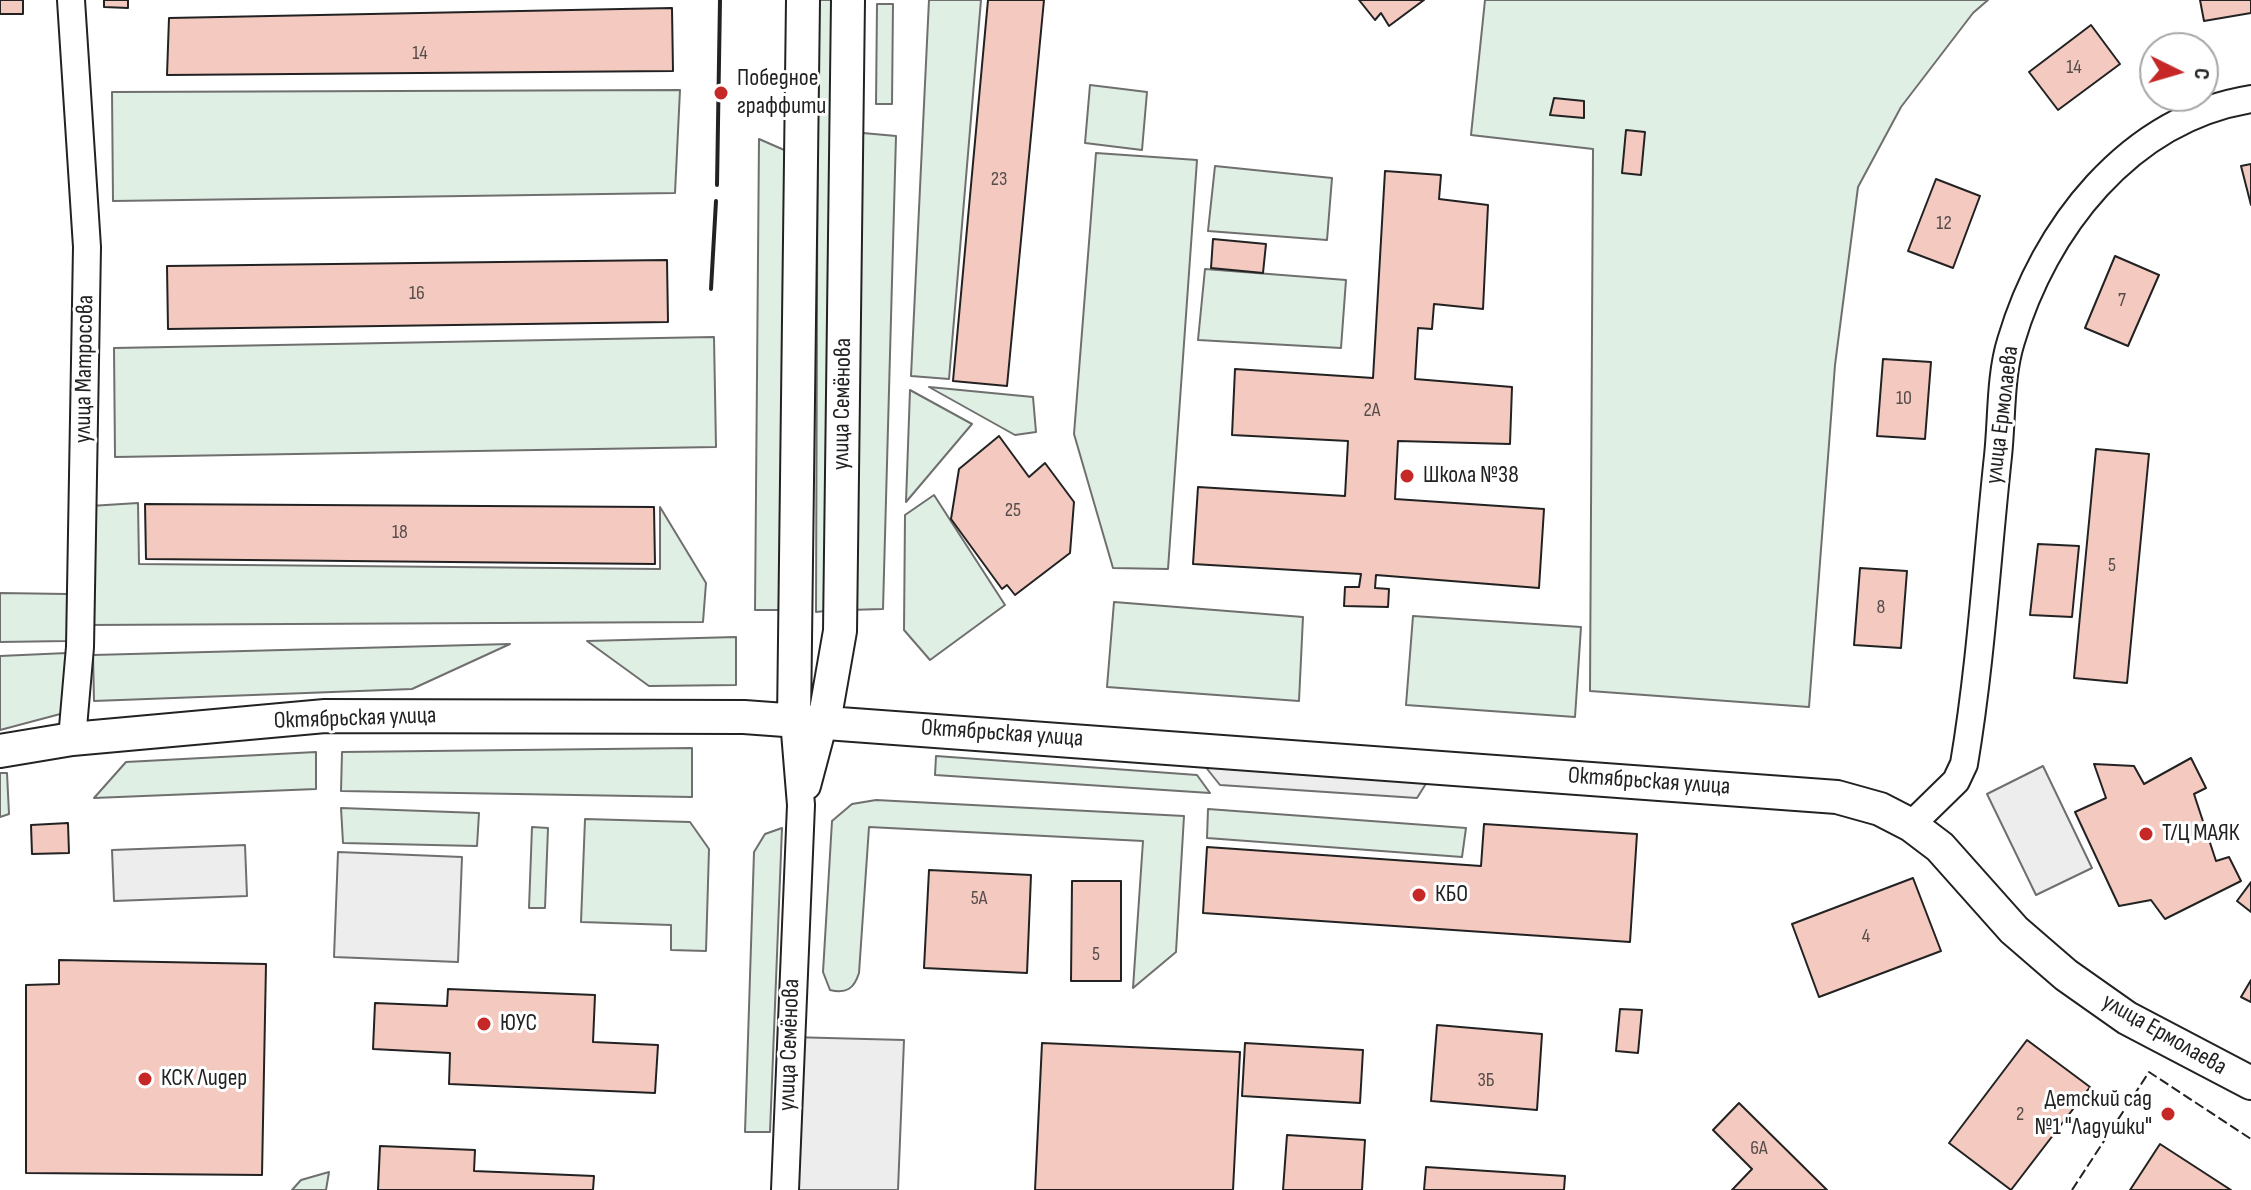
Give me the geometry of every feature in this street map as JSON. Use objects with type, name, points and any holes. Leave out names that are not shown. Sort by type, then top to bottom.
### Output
[{"type":"street","name":"улица Матросова","points":[[71,0],[87,247],[80,647],[72,739]]},
{"type":"street","name":"улица Семёнова","points":[[785,1190],[801,805],[809,721],[803,0]]},
{"type":"street","name":"улица Семёнова","points":[[809,721],[840,631],[848,0]]},
{"type":"street","name":"улица Ермолаева","points":[[1911,825],[1956,781],[1964,764],[2009,345],[2041,265],[2084,197],[2129,157],[2193,119],[2251,99]]},
{"type":"street","name":"Октябрьская улица","points":[[0,751],[72,739],[325,716],[809,721],[1837,797],[1866,805],[1911,825],[1940,847],[1976,885]]},
{"type":"street","name":"улица Ермолаева","points":[[1976,885],[2014,930],[2066,975],[2127,1018],[2251,1083]]},
{"type":"green space","points":[[818,0],[833,0],[825,611],[816,612]]},
{"type":"green space","points":[[929,0],[981,0],[949,379],[911,376]]},
{"type":"green space","points":[[1485,0],[1988,0],[1973,13],[1901,107],[1858,187],[1835,365],[1809,707],[1590,691],[1593,149],[1471,135]]},
{"type":"green space","points":[[877,4],[893,4],[892,104],[876,104]]},
{"type":"green space","points":[[1090,85],[1147,92],[1142,150],[1085,143]]},
{"type":"green space","points":[[680,90],[675,193],[113,201],[112,92]]},
{"type":"green space","points":[[863,133],[896,136],[883,609],[848,610]]},
{"type":"green space","points":[[759,139],[798,156],[782,610],[755,610]]},
{"type":"green space","points":[[1096,153],[1197,160],[1168,569],[1113,568],[1074,434]]},
{"type":"green space","points":[[1215,166],[1332,178],[1327,240],[1208,231]]},
{"type":"green space","points":[[1205,269],[1346,280],[1341,348],[1198,340]]},
{"type":"green space","points":[[714,337],[716,447],[115,457],[114,348]]},
{"type":"green space","points":[[929,387],[1033,397],[1036,432],[1015,435]]},
{"type":"green space","points":[[910,390],[972,424],[906,502]]},
{"type":"green space","points":[[934,495],[1005,605],[930,660],[904,630],[905,515]]},
{"type":"green space","points":[[138,503],[139,564],[660,569],[660,507],[706,583],[703,622],[86,625],[90,506]]},
{"type":"green space","points":[[0,593],[67,594],[67,641],[0,642]]},
{"type":"green space","points":[[1114,602],[1303,617],[1299,701],[1107,687]]},
{"type":"green space","points":[[1413,616],[1581,627],[1575,717],[1406,705]]},
{"type":"green space","points":[[736,637],[736,685],[649,686],[587,641]]},
{"type":"green space","points":[[510,644],[412,689],[94,701],[93,655]]},
{"type":"green space","points":[[67,653],[64,713],[0,730],[0,656]]},
{"type":"green space","points":[[692,748],[692,797],[341,791],[342,752]]},
{"type":"green space","points":[[316,752],[316,789],[94,798],[126,762]]},
{"type":"green space","points":[[936,756],[1197,775],[1210,793],[935,775]]},
{"type":"green space","points":[[0,773],[7,773],[9,814],[0,817]]},
{"type":"green space","points":[[876,800],[1184,816],[1176,952],[1133,988],[1143,841],[869,827],[859,973],[849,989],[830,990],[823,972],[832,821],[852,804]]},
{"type":"green space","points":[[341,808],[479,813],[477,846],[343,843]]},
{"type":"green space","points":[[1208,809],[1466,828],[1462,857],[1207,838]]},
{"type":"green space","points":[[585,819],[690,822],[709,849],[706,951],[671,950],[671,925],[581,922]]},
{"type":"green space","points":[[532,827],[548,828],[545,908],[529,908]]},
{"type":"green space","points":[[782,828],[770,1132],[745,1132],[754,852],[765,834]]},
{"type":"green space","points":[[329,1172],[326,1190],[292,1190],[301,1180]]},
{"type":"shaded area","points":[[1200,760],[1432,774],[1417,798],[1220,785]]},
{"type":"shaded area","points":[[2043,766],[2092,868],[2036,895],[1987,794]]},
{"type":"shaded area","points":[[245,845],[247,896],[114,901],[112,850]]},
{"type":"shaded area","points":[[338,852],[462,857],[458,962],[334,957]]},
{"type":"shaded area","points":[[790,1037],[904,1040],[898,1190],[785,1190]]},
{"type":"building","points":[[0,0],[23,0],[23,14],[0,14]]},
{"type":"building","points":[[104,0],[128,0],[128,8],[104,7]]},
{"type":"building","points":[[988,0],[1044,0],[1007,386],[953,381]]},
{"type":"building","points":[[1359,0],[1424,0],[1389,26],[1381,13],[1375,20]]},
{"type":"building","points":[[2200,0],[2251,0],[2251,13],[2204,21]]},
{"type":"building","points":[[672,8],[673,71],[167,75],[169,18]]},
{"type":"building","points":[[2091,25],[2120,64],[2058,110],[2029,72]]},
{"type":"building","points":[[1554,98],[1584,101],[1584,118],[1550,115]]},
{"type":"building","points":[[1626,130],[1645,132],[1641,175],[1622,173]]},
{"type":"building","points":[[2251,164],[2251,205],[2241,166]]},
{"type":"building","points":[[1385,171],[1441,175],[1439,199],[1488,205],[1483,309],[1434,304],[1432,329],[1418,328],[1415,379],[1512,387],[1510,444],[1398,441],[1395,499],[1544,509],[1539,588],[1376,575],[1375,588],[1389,589],[1388,607],[1344,606],[1345,587],[1359,587],[1361,574],[1193,564],[1198,487],[1345,496],[1348,441],[1232,435],[1235,369],[1373,378]]},
{"type":"building","points":[[1936,179],[1980,196],[1953,268],[1908,251]]},
{"type":"building","points":[[1213,239],[1266,244],[1263,273],[1211,268]]},
{"type":"building","points":[[2115,256],[2159,275],[2128,346],[2085,328]]},
{"type":"building","points":[[667,260],[668,322],[168,329],[167,266]]},
{"type":"building","points":[[1883,359],[1931,362],[1925,439],[1877,436]]},
{"type":"building","points":[[999,436],[1029,477],[1045,463],[1074,502],[1070,553],[1015,595],[1007,585],[1002,589],[951,519],[959,469]]},
{"type":"building","points":[[2096,449],[2149,454],[2127,683],[2074,678]]},
{"type":"building","points":[[145,504],[654,507],[655,564],[146,559]]},
{"type":"building","points":[[2038,544],[2079,546],[2072,617],[2030,615]]},
{"type":"building","points":[[1860,568],[1907,571],[1901,648],[1854,645]]},
{"type":"building","name":"Т/Ц МАЯК","points":[[2191,758],[2206,788],[2194,794],[2216,861],[2229,857],[2241,881],[2165,919],[2151,900],[2119,906],[2075,812],[2106,798],[2094,764],[2134,766],[2144,784]]},
{"type":"building","points":[[68,823],[69,853],[32,854],[31,825]]},
{"type":"building","name":"КБО","points":[[1484,824],[1637,834],[1630,942],[1203,913],[1207,847],[1481,866]]},
{"type":"building","points":[[929,870],[1031,875],[1027,973],[924,968]]},
{"type":"building","points":[[1913,878],[1941,951],[1819,997],[1792,924]]},
{"type":"building","points":[[1072,881],[1121,881],[1121,981],[1071,981]]},
{"type":"building","points":[[2251,882],[2251,912],[2237,901]]},
{"type":"building","name":"КСК Лидер","points":[[59,960],[266,964],[262,1175],[26,1173],[26,985],[59,984]]},
{"type":"building","points":[[2251,980],[2251,1002],[2241,997]]},
{"type":"building","name":"ЮУС","points":[[448,989],[595,995],[593,1042],[658,1045],[655,1093],[449,1084],[450,1053],[373,1049],[375,1003],[447,1006]]},
{"type":"building","points":[[1620,1009],[1642,1010],[1638,1053],[1616,1051]]},
{"type":"building","points":[[1437,1025],[1542,1034],[1537,1110],[1431,1101]]},
{"type":"building","points":[[2027,1040],[2090,1087],[2011,1190],[1949,1143]]},
{"type":"building","points":[[1042,1043],[1240,1052],[1233,1190],[1035,1190]]},
{"type":"building","points":[[1245,1043],[1363,1050],[1360,1103],[1242,1096]]},
{"type":"building","points":[[1739,1103],[1827,1190],[1732,1190],[1752,1169],[1713,1130]]},
{"type":"building","points":[[1287,1135],[1365,1140],[1362,1190],[1283,1190]]},
{"type":"building","points":[[2160,1144],[2231,1190],[2130,1190]]},
{"type":"building","points":[[380,1146],[475,1150],[474,1171],[594,1176],[593,1190],[378,1190]]},
{"type":"building","points":[[1426,1167],[1565,1176],[1564,1190],[1424,1190]]},
{"type":"fence","points":[[2072,1190],[2149,1072],[2251,1139]]},
{"type":"wall","points":[[717,185],[720,0]]},
{"type":"wall","points":[[711,289],[716,201]]},
{"type":"place","name":"Победное граффити","points":[[721,93]]},
{"type":"place","name":"Школа №38","points":[[1407,476]]},
{"type":"place","name":"Т/Ц МАЯК","points":[[2146,834]]},
{"type":"place","name":"КБО","points":[[1419,895]]},
{"type":"place","name":"ЮУС","points":[[484,1024]]},
{"type":"place","name":"КСК Лидер","points":[[145,1079]]},
{"type":"place","name":"Детский сад №1 \"Ладушки\"","points":[[2168,1114]]}]
